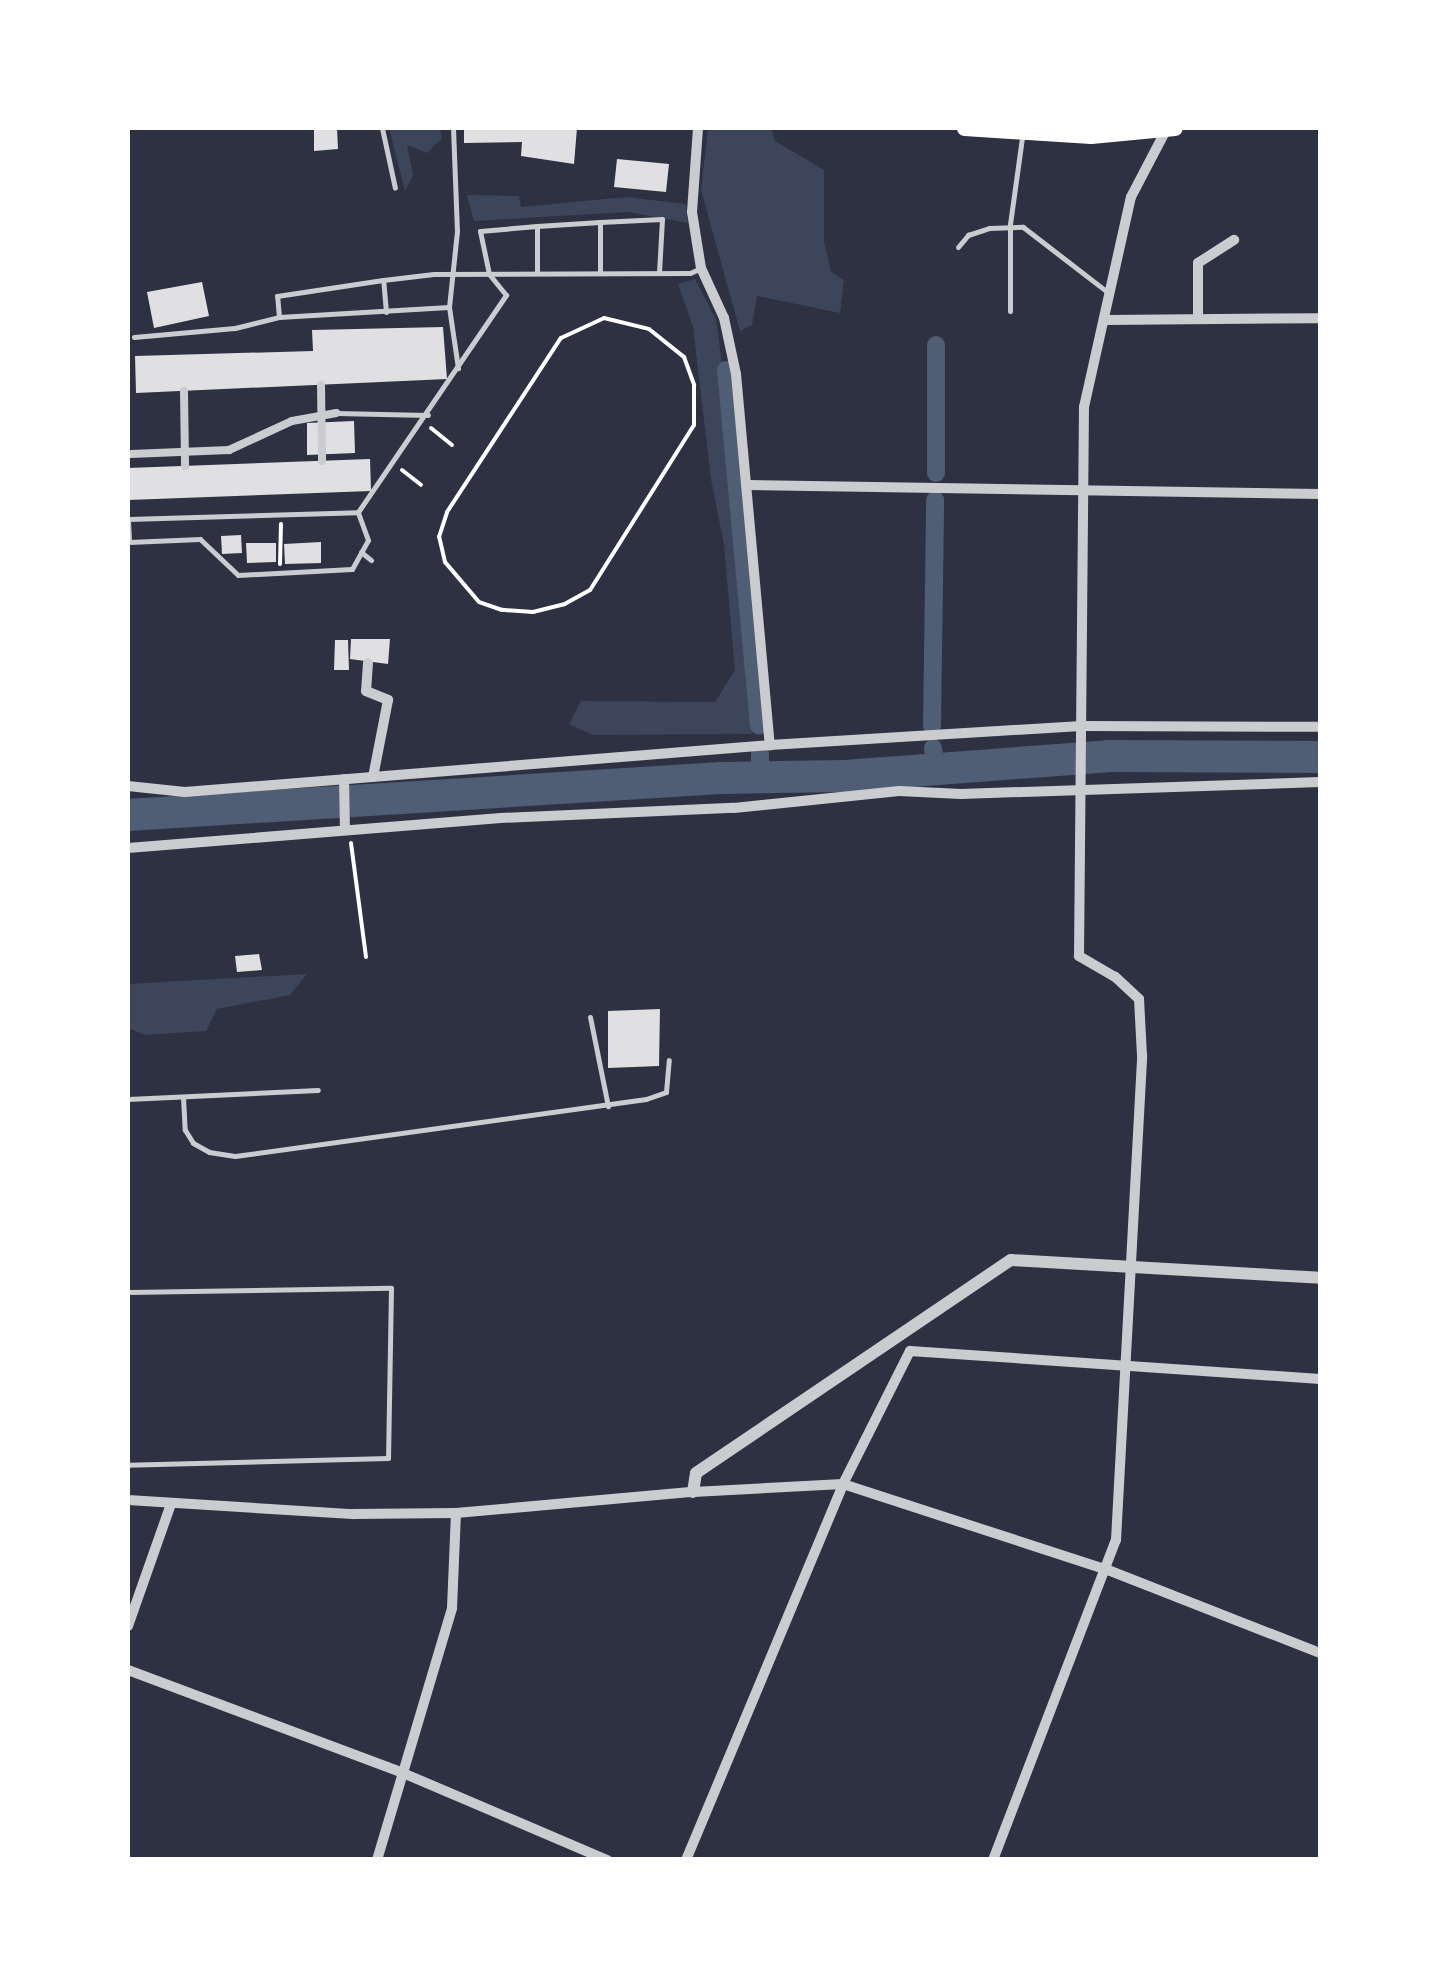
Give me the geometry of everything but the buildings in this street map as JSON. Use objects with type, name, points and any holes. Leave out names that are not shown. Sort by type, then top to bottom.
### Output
[{"type":"main road","points":[[964,128],[1023,134],[1171,129]]},
{"type":"street","points":[[698,128],[692,212],[700,268],[728,337],[770,745]]},
{"type":"street","points":[[993,1860],[1108,1570],[1116,1540],[1142,1056],[1140,999],[1115,977],[1079,956],[1084,407],[1112,296],[1131,197],[1171,129]]},
{"type":"street","points":[[1198,319],[1198,263],[1234,240]]},
{"type":"street","points":[[1106,320],[1320,318]]},
{"type":"street","points":[[320,385],[322,461]]},
{"type":"street","points":[[184,391],[185,466]]},
{"type":"street","points":[[131,454],[229,450],[292,420],[336,413]]},
{"type":"street","points":[[746,485],[1320,494]]},
{"type":"street","points":[[368,664],[366,691],[388,700],[373,777]]},
{"type":"street","points":[[128,786],[185,792],[770,745],[1081,726],[1320,727]]},
{"type":"street","points":[[344,778],[345,830]]},
{"type":"street","points":[[128,848],[345,830],[734,808],[899,791],[961,794],[1080,787],[1320,782]]},
{"type":"street","points":[[693,1492],[696,1473],[1011,1260],[1320,1278]]},
{"type":"street","points":[[686,1860],[843,1484],[910,1350],[1320,1380]]},
{"type":"street","points":[[128,1500],[353,1514],[456,1512],[843,1484],[1108,1570],[1320,1653]]},
{"type":"street","points":[[128,1626],[171,1504]]},
{"type":"street","points":[[376,1860],[452,1608],[456,1512]]},
{"type":"street","points":[[128,1670],[403,1773],[607,1860]]},
{"type":"lane","points":[[382,128],[395,188]]},
{"type":"lane","points":[[454,128],[456,232],[449,307],[458,370]]},
{"type":"lane","points":[[1010,311],[1010,224],[1023,134]]},
{"type":"lane","points":[[358,512],[506,295],[489,274],[480,230],[662,219],[660,273]]},
{"type":"lane","points":[[600,222],[600,273]]},
{"type":"lane","points":[[958,247],[968,235],[1010,224],[1023,227],[1112,296]]},
{"type":"lane","points":[[537,226],[537,273]]},
{"type":"lane","points":[[279,317],[277,296],[383,280],[450,274],[660,273],[700,268]]},
{"type":"lane","points":[[383,280],[386,312]]},
{"type":"lane","points":[[134,338],[235,328],[279,317],[449,307]]},
{"type":"lane","points":[[336,413],[428,414]]},
{"type":"lane","points":[[358,512],[368,540],[352,569],[238,575],[200,538],[129,542],[128,520],[358,512]]},
{"type":"lane","points":[[361,552],[371,560]]},
{"type":"lane","points":[[590,1016],[608,1106]]},
{"type":"lane","points":[[183,1097],[185,1130],[193,1144],[209,1152],[235,1156],[608,1106],[666,1092],[669,1060]]},
{"type":"lane","points":[[128,1100],[318,1090]]},
{"type":"lane","points":[[128,1292],[391,1288],[388,1458],[128,1465]]},
{"type":"path","points":[[604,318],[650,329],[684,357],[696,404],[694,426],[659,484],[590,590],[566,604],[533,612],[502,610],[479,602],[445,562],[439,538],[446,512],[562,338],[604,318]]},
{"type":"path","points":[[423,422],[452,445]]},
{"type":"path","points":[[394,464],[421,486]]},
{"type":"path","points":[[280,573],[281,514]]},
{"type":"path","points":[[345,830],[350,836],[366,957]]},
{"type":"shaded area","points":[[389,128],[440,128],[442,138],[427,153],[407,145],[413,175],[405,191]]},
{"type":"shaded area","points":[[708,128],[771,128],[775,141],[824,170],[824,241],[831,272],[844,280],[840,313],[757,296],[752,325],[740,331],[701,190]]},
{"type":"shaded area","points":[[467,195],[519,196],[521,207],[626,197],[686,204],[688,223],[628,212],[474,221]]},
{"type":"shaded area","points":[[695,279],[716,319],[728,407],[756,705],[752,734],[593,735],[569,724],[581,701],[715,702],[735,670],[724,545],[711,479],[693,327],[678,284]]},
{"type":"shaded area","points":[[307,974],[290,995],[217,1009],[206,1031],[145,1035],[128,1028],[128,984]]},
{"type":"waterway","points":[[936,345],[936,473]]},
{"type":"waterway","points":[[726,370],[759,725]]},
{"type":"waterway","points":[[932,726],[935,500]]},
{"type":"waterway","points":[[933,748],[936,767]]},
{"type":"waterway","points":[[760,754],[760,776]]},
{"type":"waterway","points":[[128,815],[721,778],[845,776],[1108,756],[1320,757]]}]
